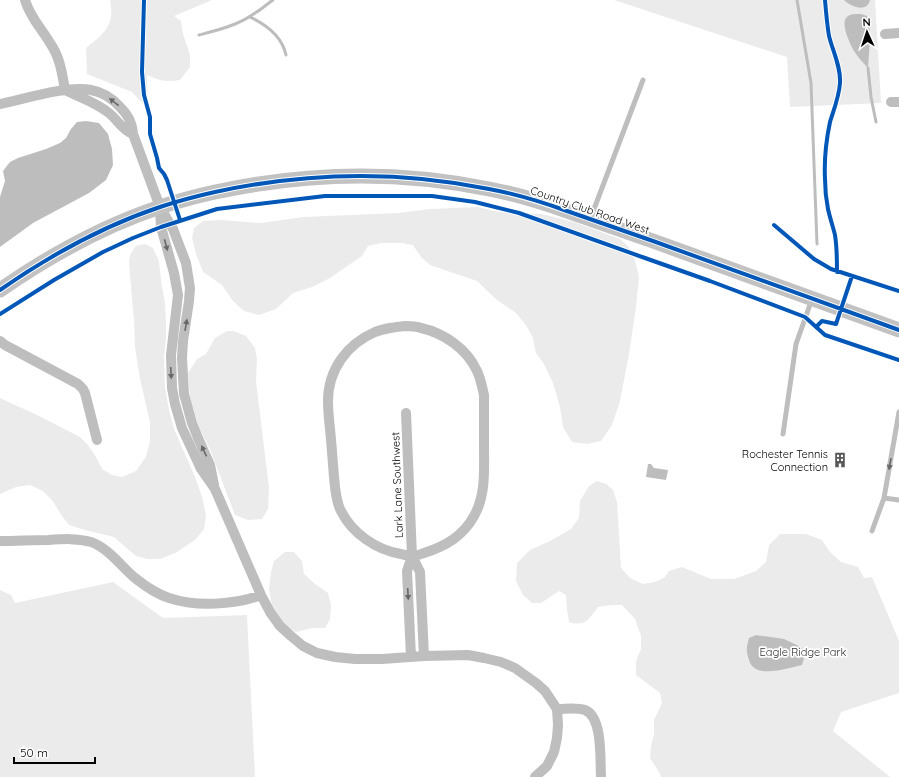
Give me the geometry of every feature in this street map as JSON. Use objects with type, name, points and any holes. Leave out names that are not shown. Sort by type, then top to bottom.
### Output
[{"type":"main road","name":"Country Club Road West","points":[[0,290],[38,264],[86,238],[106,228],[160,207],[198,196],[282,180],[369,175],[418,178],[471,185],[535,200],[899,330]]},
{"type":"street","points":[[25,0],[32,17],[56,53],[66,90]]},
{"type":"street","points":[[885,34],[899,33]]},
{"type":"street","points":[[0,104],[66,90],[102,108],[110,114],[126,131],[133,134],[160,207],[161,226],[177,286],[177,304],[171,355],[172,388],[182,428],[201,469],[215,489],[261,595],[270,612],[280,626],[303,646],[317,653],[335,657],[355,659],[468,655],[501,662],[515,668],[536,683],[545,692],[557,709],[558,724],[554,752],[547,766],[535,777]]},
{"type":"street","points":[[405,326],[420,327],[437,333],[447,338],[463,351],[471,360],[477,371],[484,395],[484,479],[482,493],[474,515],[468,525],[449,543],[428,552],[412,556],[396,553],[366,540],[356,532],[341,511],[335,487],[328,401],[329,386],[333,374],[339,361],[348,350],[361,339],[376,331],[391,327],[405,326]]},
{"type":"street","points":[[0,341],[78,384],[83,389],[97,440]]},
{"type":"street","name":"Lark Lane Southwest","points":[[406,413],[412,556],[407,571],[411,657]]},
{"type":"street","points":[[0,541],[67,539],[92,542],[104,549],[136,579],[154,591],[169,598],[186,602],[236,602],[261,595]]},
{"type":"street","name":"Lark Lane Southwest","points":[[412,556],[420,572],[424,656]]},
{"type":"street","points":[[557,709],[580,709],[587,711],[593,717],[597,724],[599,733],[601,777]]},
{"type":"lane","points":[[590,219],[643,80]]},
{"type":"lane","points":[[783,434],[796,344],[812,298]]},
{"type":"lane","points":[[872,531],[884,498],[899,412]]},
{"type":"lane","points":[[884,498],[899,500]]},
{"type":"green space","points":[[110,0],[212,0],[174,16],[181,21],[183,34],[190,55],[190,67],[180,80],[170,81],[156,79],[147,75],[148,109],[132,92],[87,74],[86,48],[103,33],[110,22]]},
{"type":"green space","points":[[614,0],[875,0],[881,103],[790,107],[787,57]]},
{"type":"green space","points":[[478,207],[499,212],[542,214],[574,222],[620,239],[629,247],[635,260],[639,277],[636,307],[620,401],[612,425],[601,441],[587,444],[572,442],[563,427],[560,407],[553,383],[544,364],[536,353],[533,338],[526,325],[516,313],[497,300],[477,281],[430,265],[421,257],[413,245],[402,243],[381,243],[368,246],[362,256],[330,278],[312,287],[293,293],[276,309],[259,315],[244,311],[233,301],[222,285],[203,272],[192,238],[194,228],[203,221],[221,220],[261,223],[303,217],[399,213],[430,209]]},
{"type":"green space","points":[[145,244],[153,248],[159,261],[165,304],[165,387],[169,410],[174,429],[195,477],[203,500],[206,516],[204,529],[195,540],[175,553],[160,559],[148,559],[136,556],[114,537],[69,525],[52,500],[43,491],[30,485],[16,487],[0,494],[0,398],[80,437],[88,445],[102,469],[112,475],[122,477],[136,471],[146,457],[150,441],[150,422],[140,379],[135,347],[129,261],[131,253],[136,246]]},
{"type":"green space","points":[[227,331],[234,331],[246,336],[255,348],[257,359],[256,381],[269,488],[268,509],[262,519],[248,520],[235,515],[211,452],[199,427],[190,398],[188,373],[197,359],[206,354],[215,338]]},
{"type":"green space","name":"Eagle Ridge Park","points":[[597,481],[606,484],[613,490],[617,502],[621,568],[630,578],[643,584],[655,582],[665,577],[669,571],[682,567],[711,579],[734,579],[756,571],[766,562],[769,545],[780,534],[806,534],[822,540],[830,552],[841,562],[858,567],[864,578],[872,577],[899,641],[899,693],[841,712],[833,731],[890,777],[661,777],[650,758],[654,734],[654,720],[662,703],[660,693],[636,675],[636,661],[641,649],[641,636],[635,619],[622,605],[612,605],[598,607],[583,623],[569,622],[566,595],[559,591],[541,603],[532,603],[523,595],[516,581],[517,563],[530,550],[571,529],[579,518],[580,501],[589,486]]},
{"type":"green space","points":[[285,552],[294,552],[302,561],[304,574],[328,593],[331,605],[330,619],[325,628],[312,628],[296,632],[285,625],[272,606],[269,589],[271,572],[274,561]]},
{"type":"green space","points":[[113,582],[163,618],[247,615],[255,777],[0,777],[0,590],[11,595],[15,603]]},
{"type":"shaded area","points":[[844,0],[870,0],[866,6],[858,8]]},
{"type":"shaded area","points":[[861,14],[867,16],[869,22],[870,42],[868,68],[850,44],[845,25],[847,16]]},
{"type":"shaded area","points":[[86,121],[99,123],[108,134],[112,149],[113,165],[106,180],[89,193],[33,223],[0,247],[0,197],[5,181],[3,171],[10,162],[18,158],[60,143],[66,138],[77,122]]},
{"type":"shaded area","points":[[648,464],[651,464],[654,468],[668,470],[666,480],[646,477]]},
{"type":"shaded area","points":[[756,635],[784,639],[803,648],[805,655],[802,665],[772,671],[757,670],[752,666],[747,654],[749,638]]},
{"type":"waterway","points":[[199,35],[228,27],[242,21],[273,0]]},
{"type":"waterway","points":[[797,0],[811,83],[817,244]]},
{"type":"waterway","points":[[250,17],[273,32],[281,42],[286,55]]},
{"type":"waterway","points":[[868,68],[871,97],[876,122]]},
{"type":"cycle path","points":[[144,0],[142,72],[144,95],[150,117],[150,134],[159,168],[167,180],[180,220]]},
{"type":"cycle path","points":[[825,0],[829,36],[840,77],[839,93],[830,122],[825,164],[826,198],[835,235],[837,249],[837,272]]},
{"type":"cycle path","points":[[0,290],[38,265],[77,243],[118,223],[160,207],[215,192],[284,180],[318,177],[386,176],[455,183],[499,191],[538,201],[899,330]]},
{"type":"cycle path","points":[[0,314],[54,280],[103,252],[161,227],[217,209],[325,196],[432,196],[475,202],[519,213],[710,281],[805,317],[825,335],[899,360]]},
{"type":"cycle path","points":[[774,225],[814,259],[831,269],[899,291]]},
{"type":"cycle path","points":[[816,327],[822,321],[836,324],[852,276]]},
{"type":"place","name":"Rochester Tennis Connection","points":[[840,460]]}]
